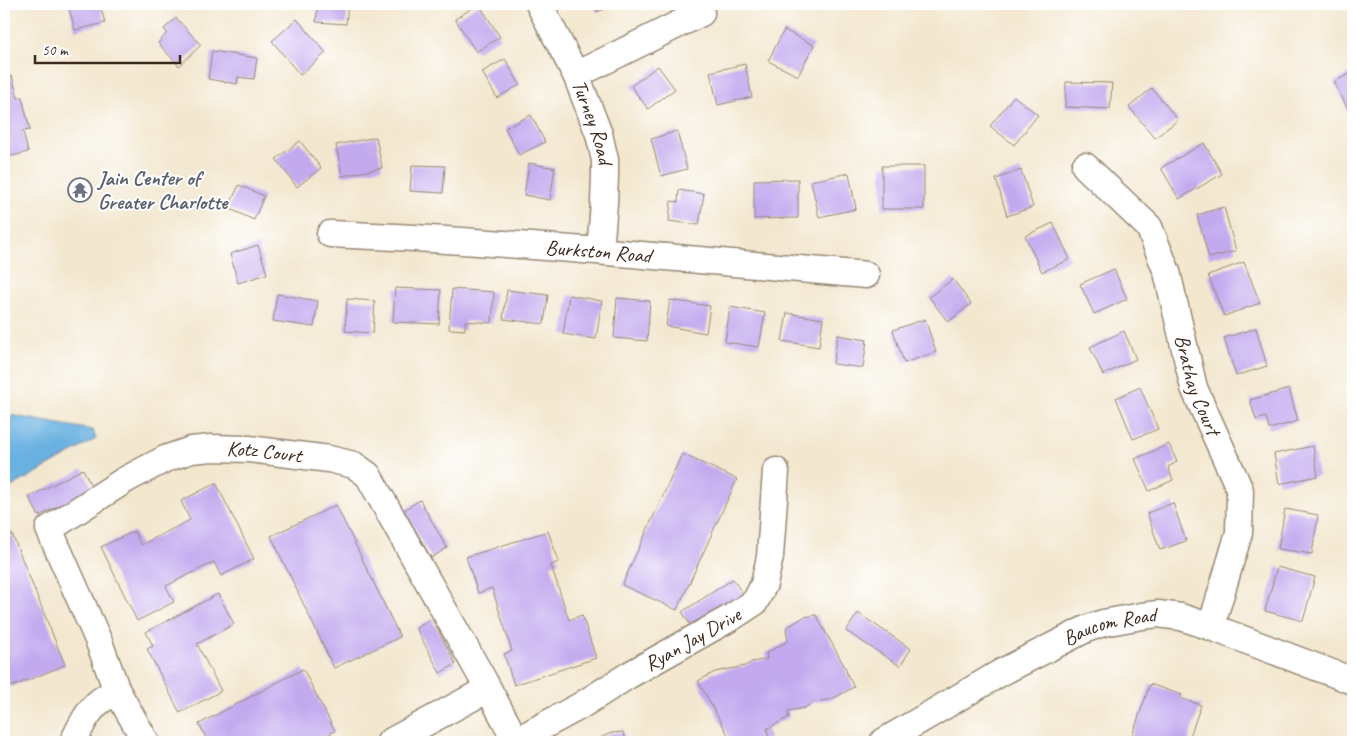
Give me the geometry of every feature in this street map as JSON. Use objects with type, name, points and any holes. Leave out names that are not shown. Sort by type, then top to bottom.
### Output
[{"type":"street","name":"Turney Road","points":[[539,4],[576,76],[599,134],[605,160],[600,251]]},
{"type":"street","points":[[576,76],[701,13]]},
{"type":"street","name":"Brathay Court","points":[[1085,166],[1149,227],[1167,272],[1194,388],[1240,490],[1239,533],[1211,627]]},
{"type":"street","name":"Burkston Road","points":[[330,234],[419,238],[600,251],[866,275]]},
{"type":"street","name":"Kotz Court","points":[[116,691],[99,642],[49,529],[125,480],[165,459],[191,450],[212,448],[249,449],[330,459],[354,464],[368,475],[488,689],[515,742]]},
{"type":"street","name":"Ryan Jay Drive","points":[[515,742],[580,706],[629,675],[755,602],[764,584],[770,557],[776,471]]},
{"type":"street","name":"Baucom Road","points":[[883,742],[1002,672],[1086,629],[1103,623],[1142,616],[1158,614],[1181,618],[1211,627],[1353,681]]},
{"type":"street","points":[[390,742],[488,689]]},
{"type":"street","points":[[73,742],[92,709],[100,701],[116,691],[146,742]]},
{"type":"water","points":[[4,414],[93,430],[96,439],[4,491]]},
{"type":"building","points":[[68,4],[100,4],[105,23],[75,30]]},
{"type":"building","points":[[318,4],[348,4],[346,24],[316,22]]},
{"type":"building","points":[[479,4],[500,37],[476,52],[455,19]]},
{"type":"building","points":[[594,4],[617,4],[597,12]]},
{"type":"building","points":[[771,4],[784,4],[772,8]]},
{"type":"building","points":[[176,18],[201,45],[179,66],[158,43],[167,33],[164,29]]},
{"type":"building","points":[[297,19],[326,53],[300,75],[272,41]]},
{"type":"building","points":[[784,30],[814,45],[798,76],[768,61]]},
{"type":"building","points":[[212,51],[257,58],[254,79],[238,77],[237,84],[208,79]]},
{"type":"building","points":[[505,59],[520,85],[497,98],[482,72]]},
{"type":"building","points":[[745,64],[752,97],[718,105],[710,72]]},
{"type":"building","points":[[658,66],[675,89],[648,109],[631,86]]},
{"type":"building","points":[[1353,72],[1353,111],[1350,113],[1334,82]]},
{"type":"building","points":[[12,76],[18,98],[22,97],[30,130],[23,131],[28,152],[4,158],[4,78]]},
{"type":"building","points":[[1066,82],[1112,83],[1110,109],[1065,107]]},
{"type":"building","points":[[1152,88],[1178,120],[1155,138],[1129,107]]},
{"type":"building","points":[[1014,96],[1038,115],[1014,145],[990,126]]},
{"type":"building","points":[[531,115],[545,142],[519,155],[505,128]]},
{"type":"building","points":[[677,131],[687,169],[661,176],[651,139]]},
{"type":"building","points":[[376,137],[382,168],[342,176],[336,145]]},
{"type":"building","points":[[300,141],[321,168],[297,187],[276,159]]},
{"type":"building","points":[[1204,143],[1222,174],[1179,199],[1161,168]]},
{"type":"building","points":[[529,163],[555,168],[550,200],[524,195]]},
{"type":"building","points":[[412,165],[445,166],[443,193],[410,191]]},
{"type":"building","points":[[882,166],[924,166],[924,209],[882,209]]},
{"type":"building","points":[[1021,170],[1033,207],[1007,216],[996,179]]},
{"type":"building","points":[[849,173],[856,209],[819,217],[811,181]]},
{"type":"building","points":[[798,179],[798,218],[754,219],[754,180]]},
{"type":"building","points":[[239,185],[264,196],[254,220],[228,208]]},
{"type":"building","points":[[679,190],[704,194],[699,225],[669,221],[671,201],[678,202]]},
{"type":"building","points":[[1224,207],[1236,251],[1209,258],[1197,215]]},
{"type":"building","points":[[1053,223],[1070,259],[1042,272],[1025,236]]},
{"type":"building","points":[[258,245],[267,274],[238,283],[230,254]]},
{"type":"building","points":[[1244,262],[1260,303],[1224,316],[1208,275]]},
{"type":"building","points":[[1114,269],[1127,299],[1094,314],[1080,284]]},
{"type":"building","points":[[953,279],[971,304],[948,322],[929,297]]},
{"type":"building","points":[[395,288],[441,290],[439,324],[393,322]]},
{"type":"building","points":[[452,289],[494,292],[492,323],[465,321],[465,330],[449,329]]},
{"type":"building","points":[[507,290],[548,295],[544,324],[503,319]]},
{"type":"building","points":[[277,294],[318,301],[314,327],[273,321]]},
{"type":"building","points":[[569,295],[602,301],[596,339],[563,334]]},
{"type":"building","points":[[617,298],[650,301],[647,341],[614,338]]},
{"type":"building","points":[[347,299],[375,301],[373,333],[345,331]]},
{"type":"building","points":[[670,300],[710,306],[706,333],[666,326]]},
{"type":"building","points":[[730,307],[765,313],[759,347],[725,342]]},
{"type":"building","points":[[787,313],[823,319],[819,347],[782,341]]},
{"type":"building","points":[[925,319],[936,352],[904,363],[893,330]]},
{"type":"building","points":[[1256,328],[1267,366],[1236,376],[1224,338]]},
{"type":"building","points":[[1124,331],[1136,359],[1103,375],[1090,347]]},
{"type":"building","points":[[838,335],[867,340],[863,368],[833,364]]},
{"type":"building","points":[[1140,387],[1158,429],[1133,439],[1116,398]]},
{"type":"building","points":[[1289,389],[1298,421],[1269,429],[1266,417],[1256,420],[1250,400]]},
{"type":"building","points":[[1169,444],[1177,462],[1168,467],[1173,480],[1149,491],[1135,459]]},
{"type":"building","points":[[1313,446],[1318,476],[1279,484],[1274,454]]},
{"type":"building","points":[[682,454],[737,479],[677,610],[622,585]]},
{"type":"building","points":[[83,469],[92,488],[39,516],[29,497]]},
{"type":"building","points":[[216,483],[254,559],[221,576],[214,562],[166,586],[174,602],[137,621],[101,547],[134,531],[141,545],[190,520],[181,501]]},
{"type":"building","points":[[420,500],[447,548],[431,558],[404,510]]},
{"type":"building","points":[[1173,503],[1186,541],[1160,550],[1147,513]]},
{"type":"building","points":[[336,505],[400,637],[334,668],[271,536]]},
{"type":"building","points":[[1285,509],[1318,515],[1312,554],[1278,549]]},
{"type":"building","points":[[548,531],[559,562],[551,565],[569,620],[582,615],[596,658],[514,685],[504,654],[512,651],[492,588],[478,593],[466,557]]},
{"type":"building","points":[[12,534],[65,665],[11,687],[4,670],[4,537]]},
{"type":"building","points":[[1277,567],[1315,577],[1303,621],[1265,611]]},
{"type":"building","points":[[733,579],[744,596],[693,629],[682,612]]},
{"type":"building","points":[[218,594],[234,624],[197,644],[221,691],[180,713],[147,649],[153,646],[146,632]]},
{"type":"building","points":[[858,613],[911,649],[900,666],[846,631]]},
{"type":"building","points":[[816,615],[854,687],[832,699],[815,702],[804,708],[788,711],[789,717],[767,729],[769,739],[764,742],[732,742],[698,681],[715,672],[767,659],[766,653],[788,641],[786,628],[804,617]]},
{"type":"building","points":[[432,619],[456,664],[440,673],[416,628]]},
{"type":"building","points":[[303,669],[335,731],[313,742],[208,742],[199,724]]},
{"type":"building","points":[[1150,684],[1182,695],[1180,698],[1201,705],[1188,742],[1130,742]]},
{"type":"building","points":[[623,732],[627,742],[591,742],[611,733]]},
{"type":"place","name":"Jain Center of Greater Charlotte","points":[[80,190]]}]
